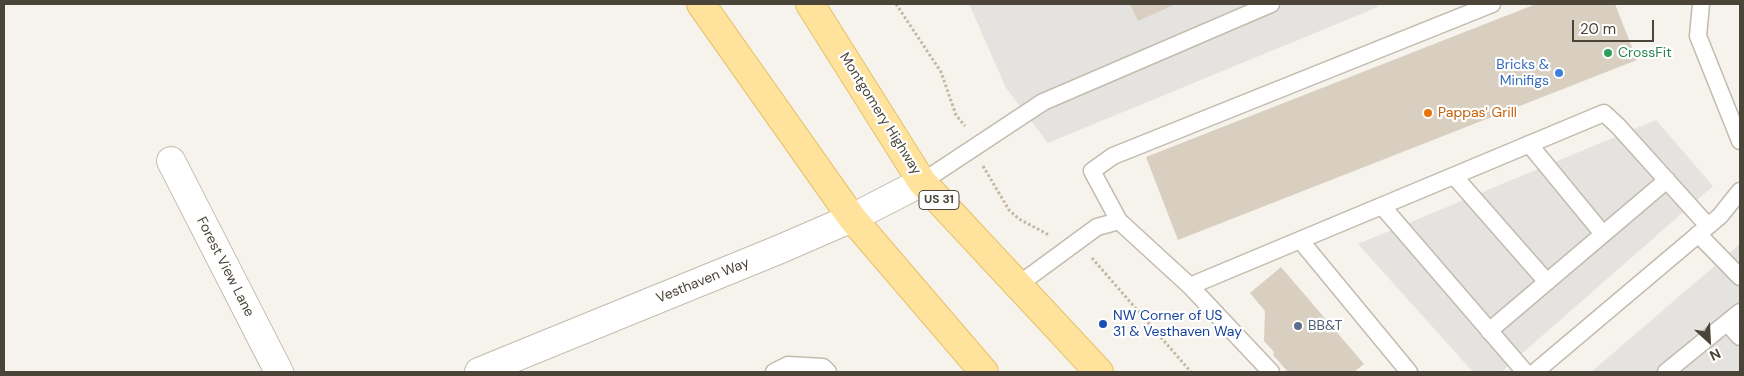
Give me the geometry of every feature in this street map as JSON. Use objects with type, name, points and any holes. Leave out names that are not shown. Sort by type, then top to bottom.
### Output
[{"type":"main road","points":[[701,4],[852,218],[984,372]]},
{"type":"main road","name":"Montgomery Highway","points":[[810,4],[922,182],[1099,372]]},
{"type":"street","name":"Forest View Lane","points":[[171,161],[280,372]]},
{"type":"street","name":"Vesthaven Way","points":[[479,372],[778,250],[852,218],[922,182]]},
{"type":"lane","points":[[922,182],[1043,102],[1270,4]]},
{"type":"lane","points":[[1271,372],[1190,286],[1119,221],[1092,171],[1113,156],[1492,4]]},
{"type":"lane","points":[[1701,4],[1698,36],[1740,141]]},
{"type":"lane","points":[[1190,286],[1604,113],[1667,180],[1740,277]]},
{"type":"lane","points":[[1529,144],[1603,234]]},
{"type":"lane","points":[[1454,176],[1547,282]]},
{"type":"lane","points":[[1489,331],[1667,180]]},
{"type":"lane","points":[[1535,372],[1720,216],[1740,191]]},
{"type":"lane","points":[[1382,206],[1525,372]]},
{"type":"lane","points":[[1018,285],[1096,226],[1119,221]]},
{"type":"lane","points":[[1300,240],[1409,372]]},
{"type":"lane","points":[[1666,372],[1740,312]]},
{"type":"lane","points":[[1727,323],[1740,337]]},
{"type":"lane","points":[[774,372],[788,365],[823,367],[828,372]]},
{"type":"path","points":[[896,4],[941,72],[956,115],[965,125],[986,172],[1009,210],[1019,219],[1095,259],[1192,372]]},
{"type":"shaded area","points":[[969,4],[1377,4],[1378,7],[1048,143],[1006,88]]},
{"type":"shaded area","points":[[1656,120],[1713,186],[1501,372],[1473,372],[1358,244]]},
{"type":"shaded area","points":[[1740,244],[1740,372],[1591,372]]},
{"type":"building","points":[[1130,4],[1176,4],[1138,21]]},
{"type":"building","points":[[1536,4],[1615,4],[1637,60],[1178,240],[1146,157]]},
{"type":"building","name":"BB&T","points":[[1281,267],[1364,364],[1354,372],[1288,372],[1273,355],[1274,352],[1264,341],[1265,311],[1250,293]]},
{"type":"place","name":"CrossFit","points":[[1608,53]]},
{"type":"place","name":"Bricks & Minifigs","points":[[1559,73]]},
{"type":"place","name":"Pappas' Grill","points":[[1428,113]]},
{"type":"place","name":"NW Corner of US 31 & Vesthaven Way","points":[[1103,324]]},
{"type":"place","name":"BB&T","points":[[1298,326]]}]
